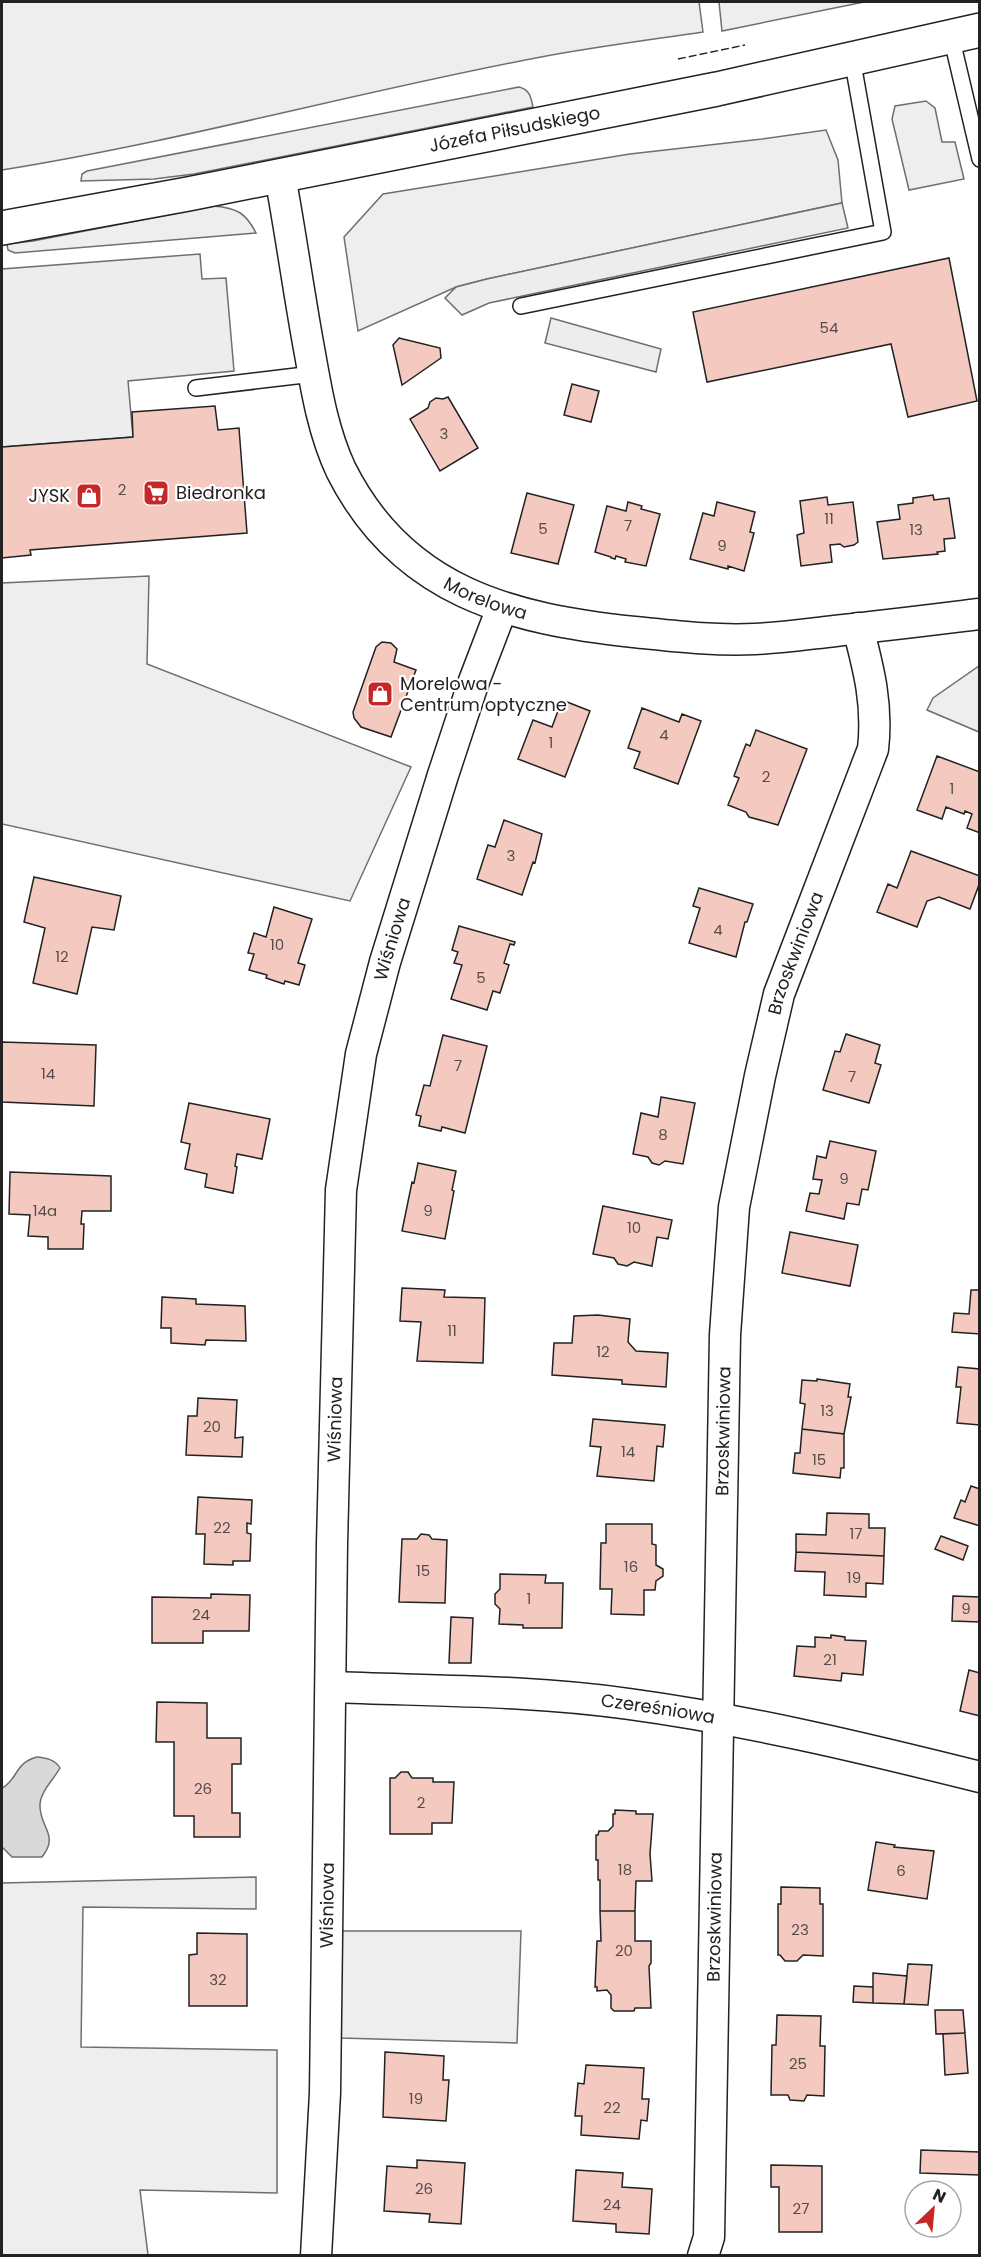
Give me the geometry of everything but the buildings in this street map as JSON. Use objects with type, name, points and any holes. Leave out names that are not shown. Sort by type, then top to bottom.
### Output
[{"type":"street","name":"Józefa Piłsudskiego","points":[[2,228],[280,176],[717,89],[965,33]]},
{"type":"street","name":"Morelowa","points":[[280,176],[300,310],[323,421],[332,449],[342,472],[376,523],[399,549],[422,568],[450,585],[502,608],[562,622],[710,639],[757,639],[980,614]]},
{"type":"street","name":"Józefa Piłsudskiego","points":[[2,216],[48,220]]},
{"type":"street","name":"Wiśniowa","points":[[316,2256],[325,2093],[332,1544],[341,1190],[361,1054],[385,962],[474,681],[502,608]]},
{"type":"street","name":"Brzoskwiniowa","points":[[703,2256],[709,2236],[725,1335],[734,1207],[779,994],[873,749],[876,725],[873,688],[858,628]]},
{"type":"street","name":"Czereśniowa","points":[[331,1687],[542,1695],[627,1704],[717,1717],[980,1777]]},
{"type":"lane","points":[[965,33],[980,159]]},
{"type":"lane","points":[[521,306],[883,232],[852,58]]},
{"type":"lane","points":[[196,388],[313,374]]},
{"type":"shaded area","points":[[2,2],[699,2],[703,32],[601,47],[473,70],[137,145],[2,170]]},
{"type":"shaded area","points":[[719,2],[864,2],[722,31]]},
{"type":"shaded area","points":[[519,87],[528,92],[533,107],[194,174],[154,179],[81,181],[82,174],[87,171]]},
{"type":"shaded area","points":[[926,101],[935,108],[942,142],[955,142],[964,179],[909,190],[892,119],[895,106]]},
{"type":"shaded area","points":[[826,130],[838,160],[842,203],[456,287],[358,331],[344,237],[383,194],[630,154]]},
{"type":"shaded area","points":[[842,203],[848,228],[489,303],[462,315],[445,298],[456,287],[487,279]]},
{"type":"shaded area","points":[[214,206],[229,208],[240,213],[256,233],[15,253],[8,250],[7,244]]},
{"type":"shaded area","points":[[200,254],[202,279],[226,278],[234,371],[128,381],[133,437],[2,447],[2,269]]},
{"type":"shaded area","points":[[551,318],[661,349],[656,372],[545,343]]},
{"type":"shaded area","points":[[149,576],[147,664],[411,767],[350,901],[2,824],[2,583]]},
{"type":"shaded area","points":[[979,666],[979,732],[927,710],[933,698]]},
{"type":"shaded area","points":[[37,1757],[53,1761],[60,1768],[45,1790],[40,1805],[49,1843],[42,1857],[12,1857],[2,1847],[2,1788],[11,1781],[24,1763]]},
{"type":"shaded area","points":[[256,1877],[256,1909],[83,1907],[81,2047],[277,2050],[277,2193],[140,2190],[148,2255],[2,2255],[2,1883]]},
{"type":"shaded area","points":[[339,1931],[521,1931],[517,2043],[340,2038]]},
{"type":"fence","points":[[678,59],[745,45]]},
{"type":"place","name":"Biedronka","points":[[156,493]]},
{"type":"place","name":"JYSK","points":[[89,496]]},
{"type":"place","name":"Morelowa - Centrum optyczne","points":[[380,694]]}]
